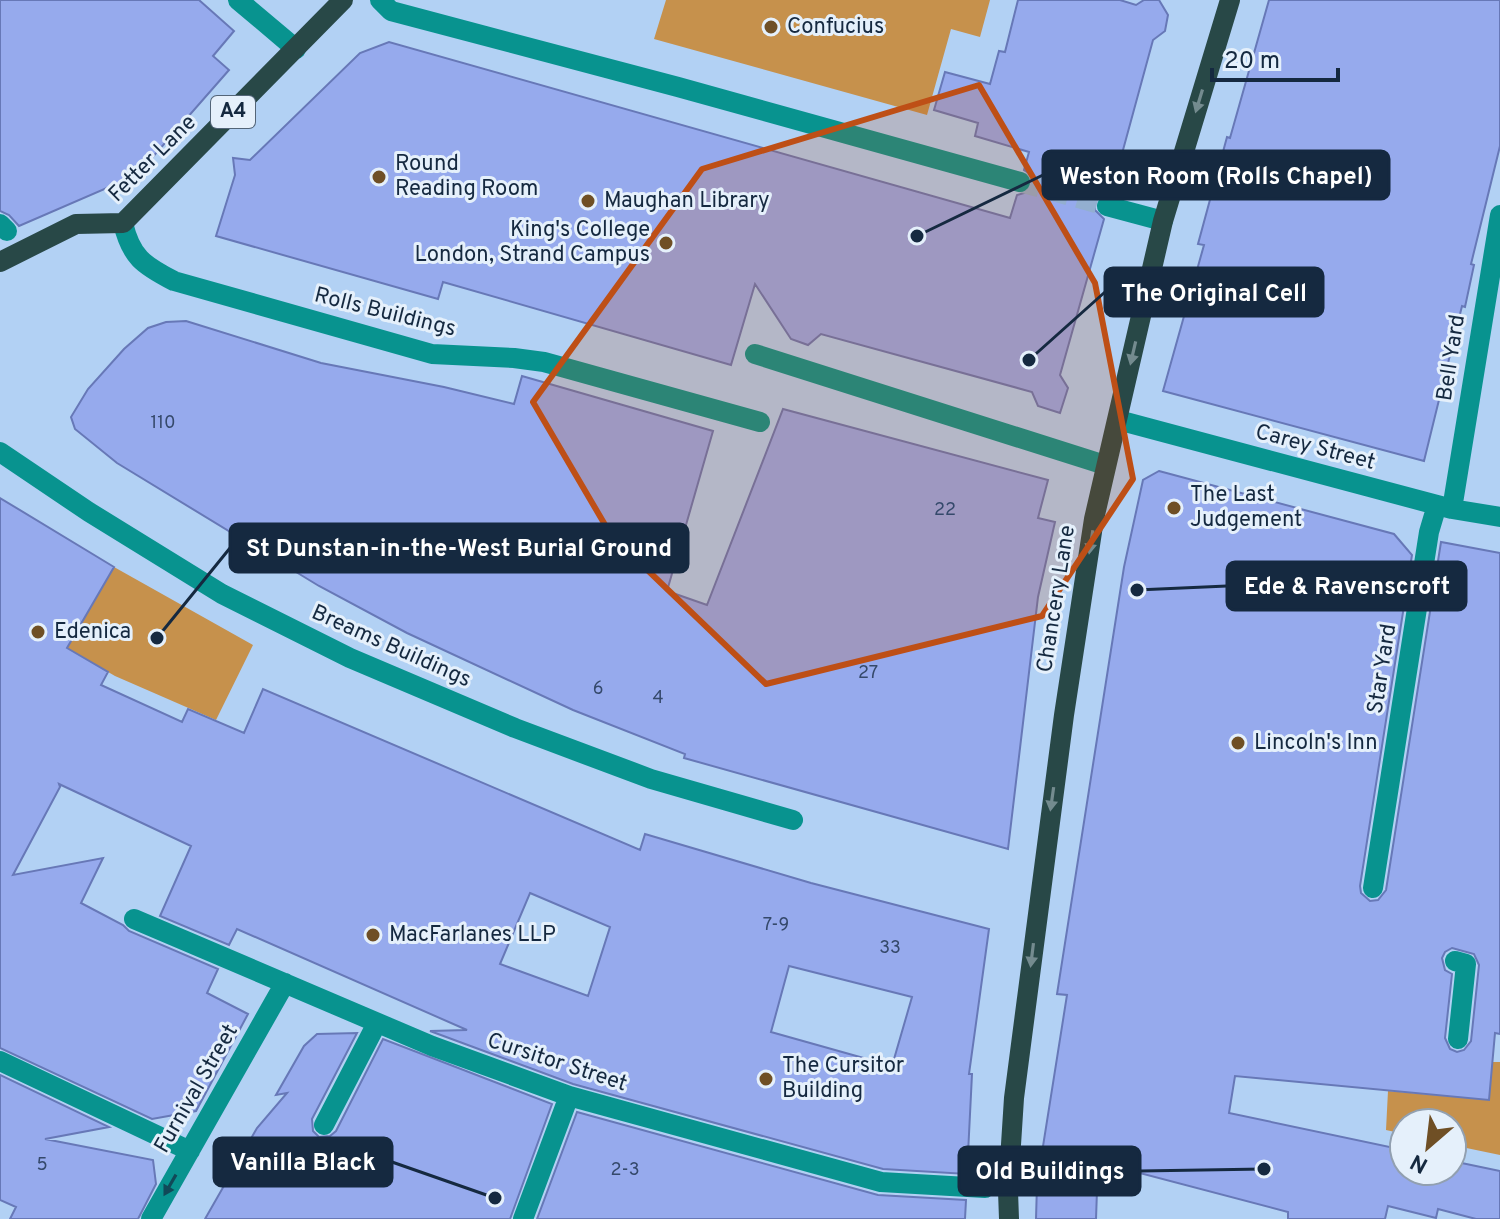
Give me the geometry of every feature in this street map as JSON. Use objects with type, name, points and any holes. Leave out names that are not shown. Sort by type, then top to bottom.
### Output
[{"type":"main road","name":"Fetter Lane","points":[[0,262],[76,224],[123,223],[343,0]]},
{"type":"main road","name":"Chancery Lane","points":[[1009,1219],[1014,1098],[1042,878],[1068,684],[1105,465],[1163,221],[1230,0]]},
{"type":"street","points":[[238,0],[296,49]]},
{"type":"street","points":[[380,0],[391,11],[1020,182]]},
{"type":"street","points":[[1107,206],[1163,221]]},
{"type":"street","name":"Bell Yard","points":[[1444,507],[1500,215]]},
{"type":"street","name":"Rolls Buildings","points":[[123,223],[129,247],[156,272],[174,281],[414,350],[544,362],[760,422]]},
{"type":"street","points":[[755,354],[1105,465]]},
{"type":"street","name":"Carey Street","points":[[1118,420],[1444,507],[1500,517]]},
{"type":"street","name":"Breams Buildings","points":[[0,452],[89,512],[222,594],[350,658],[515,728],[651,779],[793,820]]},
{"type":"street","name":"Star Yard","points":[[1373,888],[1429,532],[1444,507]]},
{"type":"street","name":"Cursitor Street","points":[[134,919],[432,1046],[569,1096],[881,1182],[985,1188]]},
{"type":"street","points":[[1455,961],[1466,964],[1458,1039]]},
{"type":"street","name":"Furnival Street","points":[[151,1219],[285,983]]},
{"type":"street","points":[[324,1125],[377,1023]]},
{"type":"street","points":[[0,1061],[190,1151]]},
{"type":"street","points":[[523,1219],[569,1096]]},
{"type":"highlighted area","points":[[979,85],[1095,283],[1133,479],[1042,616],[766,684],[611,535],[533,402],[702,169]]},
{"type":"shaded area","points":[[666,0],[990,0],[980,37],[951,29],[927,115],[654,39]]},
{"type":"shaded area","points":[[114,567],[253,645],[216,720],[115,676],[67,648]]},
{"type":"shaded area","points":[[1492,1062],[1500,1062],[1500,1155],[1468,1148],[1468,1107],[1388,1107],[1386,1130],[1388,1091],[1489,1100]]},
{"type":"building","points":[[0,0],[199,0],[234,31],[213,56],[229,70],[137,175],[19,226],[9,215],[0,211]]},
{"type":"building","name":"King's College London, Strand Campus","points":[[1018,0],[1120,0],[1136,5],[1144,0],[1159,0],[1168,15],[1165,31],[1153,40],[1111,194],[1103,194],[1095,202],[1095,210],[1104,219],[1060,375],[1068,388],[1060,413],[1038,406],[1032,392],[821,334],[808,345],[791,339],[755,284],[731,365],[443,282],[438,299],[216,236],[235,175],[233,158],[250,160],[360,53],[389,42],[1010,218],[1017,195],[1028,192],[1033,185],[1030,174],[1024,170],[1029,152],[975,136],[978,123],[934,110],[945,72],[990,84],[999,51],[1005,52]]},
{"type":"building","points":[[1269,0],[1500,0],[1500,146],[1471,264],[1474,265],[1465,307],[1462,306],[1424,461],[1163,391],[1204,245],[1198,244],[1227,137],[1230,138]]},
{"type":"building","points":[[186,321],[321,363],[514,404],[522,376],[713,431],[667,591],[707,605],[783,409],[1048,480],[1038,518],[1055,522],[1038,597],[1008,849],[684,758],[685,754],[573,710],[407,633],[319,586],[117,463],[75,429],[71,417],[88,389],[148,328],[166,322]]},
{"type":"building","points":[[1159,471],[1394,534],[1412,555],[1360,886],[1361,893],[1370,901],[1378,900],[1386,890],[1441,542],[1500,553],[1500,1034],[1495,1033],[1489,1100],[1235,1076],[1229,1113],[1388,1147],[1388,1187],[1468,1187],[1468,1164],[1500,1171],[1500,1219],[1476,1219],[1438,1209],[1436,1218],[1388,1206],[1385,1219],[1288,1219],[1288,1212],[1098,1162],[1096,1219],[1036,1219],[1037,1184],[1067,995],[1057,994],[1124,567],[1143,480]],"holes":[[[1452,948],[1474,954],[1479,965],[1471,1041],[1464,1050],[1457,1052],[1450,1049],[1445,1038],[1452,974],[1445,970],[1442,958]]]},
{"type":"building","points":[[0,498],[114,567],[67,648],[108,672],[101,685],[182,722],[188,709],[244,733],[263,689],[640,850],[645,834],[811,883],[989,929],[969,1074],[972,1074],[967,1174],[883,1169],[573,1084],[430,1031],[467,1030],[237,929],[229,945],[160,916],[191,846],[59,784],[13,875],[103,858],[81,903],[129,931],[218,969],[207,993],[248,1014],[196,1111],[152,1119],[0,1048]],"holes":[[[530,893],[610,927],[588,996],[500,964]],[[789,966],[912,997],[892,1066],[771,1032]]]},
{"type":"building","points":[[357,1033],[312,1119],[313,1131],[319,1137],[330,1136],[336,1131],[383,1039],[552,1104],[510,1219],[205,1219],[257,1128],[287,1093],[276,1095],[304,1046],[317,1034]]},
{"type":"building","points":[[0,1075],[109,1127],[45,1139],[153,1160],[156,1184],[138,1219],[10,1219],[16,1207],[0,1200]]},
{"type":"building","points":[[577,1112],[878,1195],[966,1200],[965,1219],[537,1219]]},
{"type":"tunnel","points":[[1020,182],[1107,206]]},
{"type":"place","name":"Confucius","points":[[771,27]]},
{"type":"place","name":"Round Reading Room","points":[[379,177]]},
{"type":"place","name":"Maughan Library","points":[[588,201]]},
{"type":"place","name":"Weston Room (Rolls Chapel)","points":[[917,236]]},
{"type":"place","name":"King's College London, Strand Campus","points":[[666,243]]},
{"type":"place","name":"The Original Cell","points":[[1029,360]]},
{"type":"place","name":"The Last Judgement","points":[[1174,508]]},
{"type":"place","name":"Ede & Ravenscroft","points":[[1137,590]]},
{"type":"place","name":"Edenica","points":[[38,632]]},
{"type":"place","name":"St Dunstan-in-the-West Burial Ground","points":[[157,638]]},
{"type":"place","name":"Lincoln's Inn","points":[[1238,743]]},
{"type":"place","name":"MacFarlanes LLP","points":[[373,935]]},
{"type":"place","name":"The Cursitor Building","points":[[766,1079]]},
{"type":"place","name":"Old Buildings","points":[[1264,1169]]},
{"type":"place","name":"Vanilla Black","points":[[495,1198]]}]
